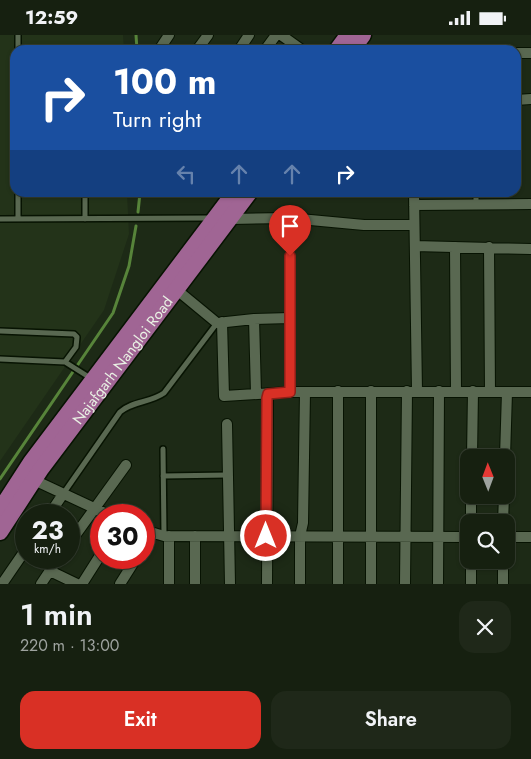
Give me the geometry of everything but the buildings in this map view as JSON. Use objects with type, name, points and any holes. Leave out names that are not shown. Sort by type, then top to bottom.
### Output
[{"type":"main road","points":[[0,510],[88,375],[224,218],[232,197]]},
{"type":"main road","name":"Najafgarh Nangloi Road","points":[[0,532],[34,480],[177,290],[224,218],[245,197]]},
{"type":"street","points":[[281,35],[295,45]]},
{"type":"street","points":[[405,584],[405,537],[412,391],[415,246],[414,197]]},
{"type":"street","points":[[414,205],[531,204]]},
{"type":"street","points":[[224,218],[289,218],[364,225],[414,225]]},
{"type":"street","points":[[415,246],[531,249]]},
{"type":"street","points":[[455,247],[456,391]]},
{"type":"street","points":[[489,247],[490,392]]},
{"type":"street","points":[[177,290],[220,322],[290,318],[290,392]]},
{"type":"street","points":[[254,319],[256,393]]},
{"type":"street","points":[[220,322],[224,396],[305,391],[531,392]]},
{"type":"street","points":[[300,584],[305,391]]},
{"type":"street","points":[[338,391],[338,584]]},
{"type":"street","points":[[371,391],[371,584]]},
{"type":"street","points":[[438,584],[439,391]]},
{"type":"street","points":[[472,449],[473,391]]},
{"type":"street","points":[[505,449],[507,392]]},
{"type":"street","points":[[267,584],[268,394]]},
{"type":"street","points":[[227,424],[230,584]]},
{"type":"street","points":[[97,504],[126,465]]},
{"type":"street","points":[[34,480],[90,506]]},
{"type":"street","points":[[56,504],[63,494]]},
{"type":"street","points":[[80,528],[90,514]]},
{"type":"street","points":[[155,533],[167,536],[460,537]]},
{"type":"street","points":[[167,536],[169,584]]},
{"type":"street","points":[[195,584],[196,536]]},
{"type":"street","points":[[515,537],[531,537]]},
{"type":"street","points":[[2,584],[15,565]]},
{"type":"street","points":[[82,584],[92,569]]},
{"type":"street","points":[[120,584],[129,569]]},
{"type":"street","points":[[471,569],[471,584]]},
{"type":"street","points":[[503,569],[503,584]]},
{"type":"street","points":[[41,584],[50,571],[77,584]]},
{"type":"lane","points":[[18,197],[18,219]]},
{"type":"lane","points":[[84,197],[85,219]]},
{"type":"lane","points":[[476,197],[476,204]]},
{"type":"lane","points":[[0,219],[224,218]]},
{"type":"lane","points":[[289,218],[290,318]]},
{"type":"lane","points":[[63,494],[120,412],[124,408],[155,400],[164,393],[220,322]]},
{"type":"lane","points":[[0,331],[74,334],[78,342],[68,363]]},
{"type":"lane","points":[[0,359],[68,363],[88,375]]},
{"type":"lane","points":[[163,449],[167,536]]},
{"type":"lane","points":[[164,475],[228,475]]},
{"type":"shaded area","points":[[0,35],[123,35],[124,45],[10,45],[10,197],[127,197],[129,234],[104,310],[0,461]]},
{"type":"waterway","points":[[136,35],[137,45]]},
{"type":"waterway","points":[[138,212],[140,197]]},
{"type":"waterway","points":[[0,479],[113,313],[129,266],[136,226]]},
{"type":"route","points":[[266,536],[267,398],[268,394],[271,393],[290,392],[288,282],[290,256]]}]
